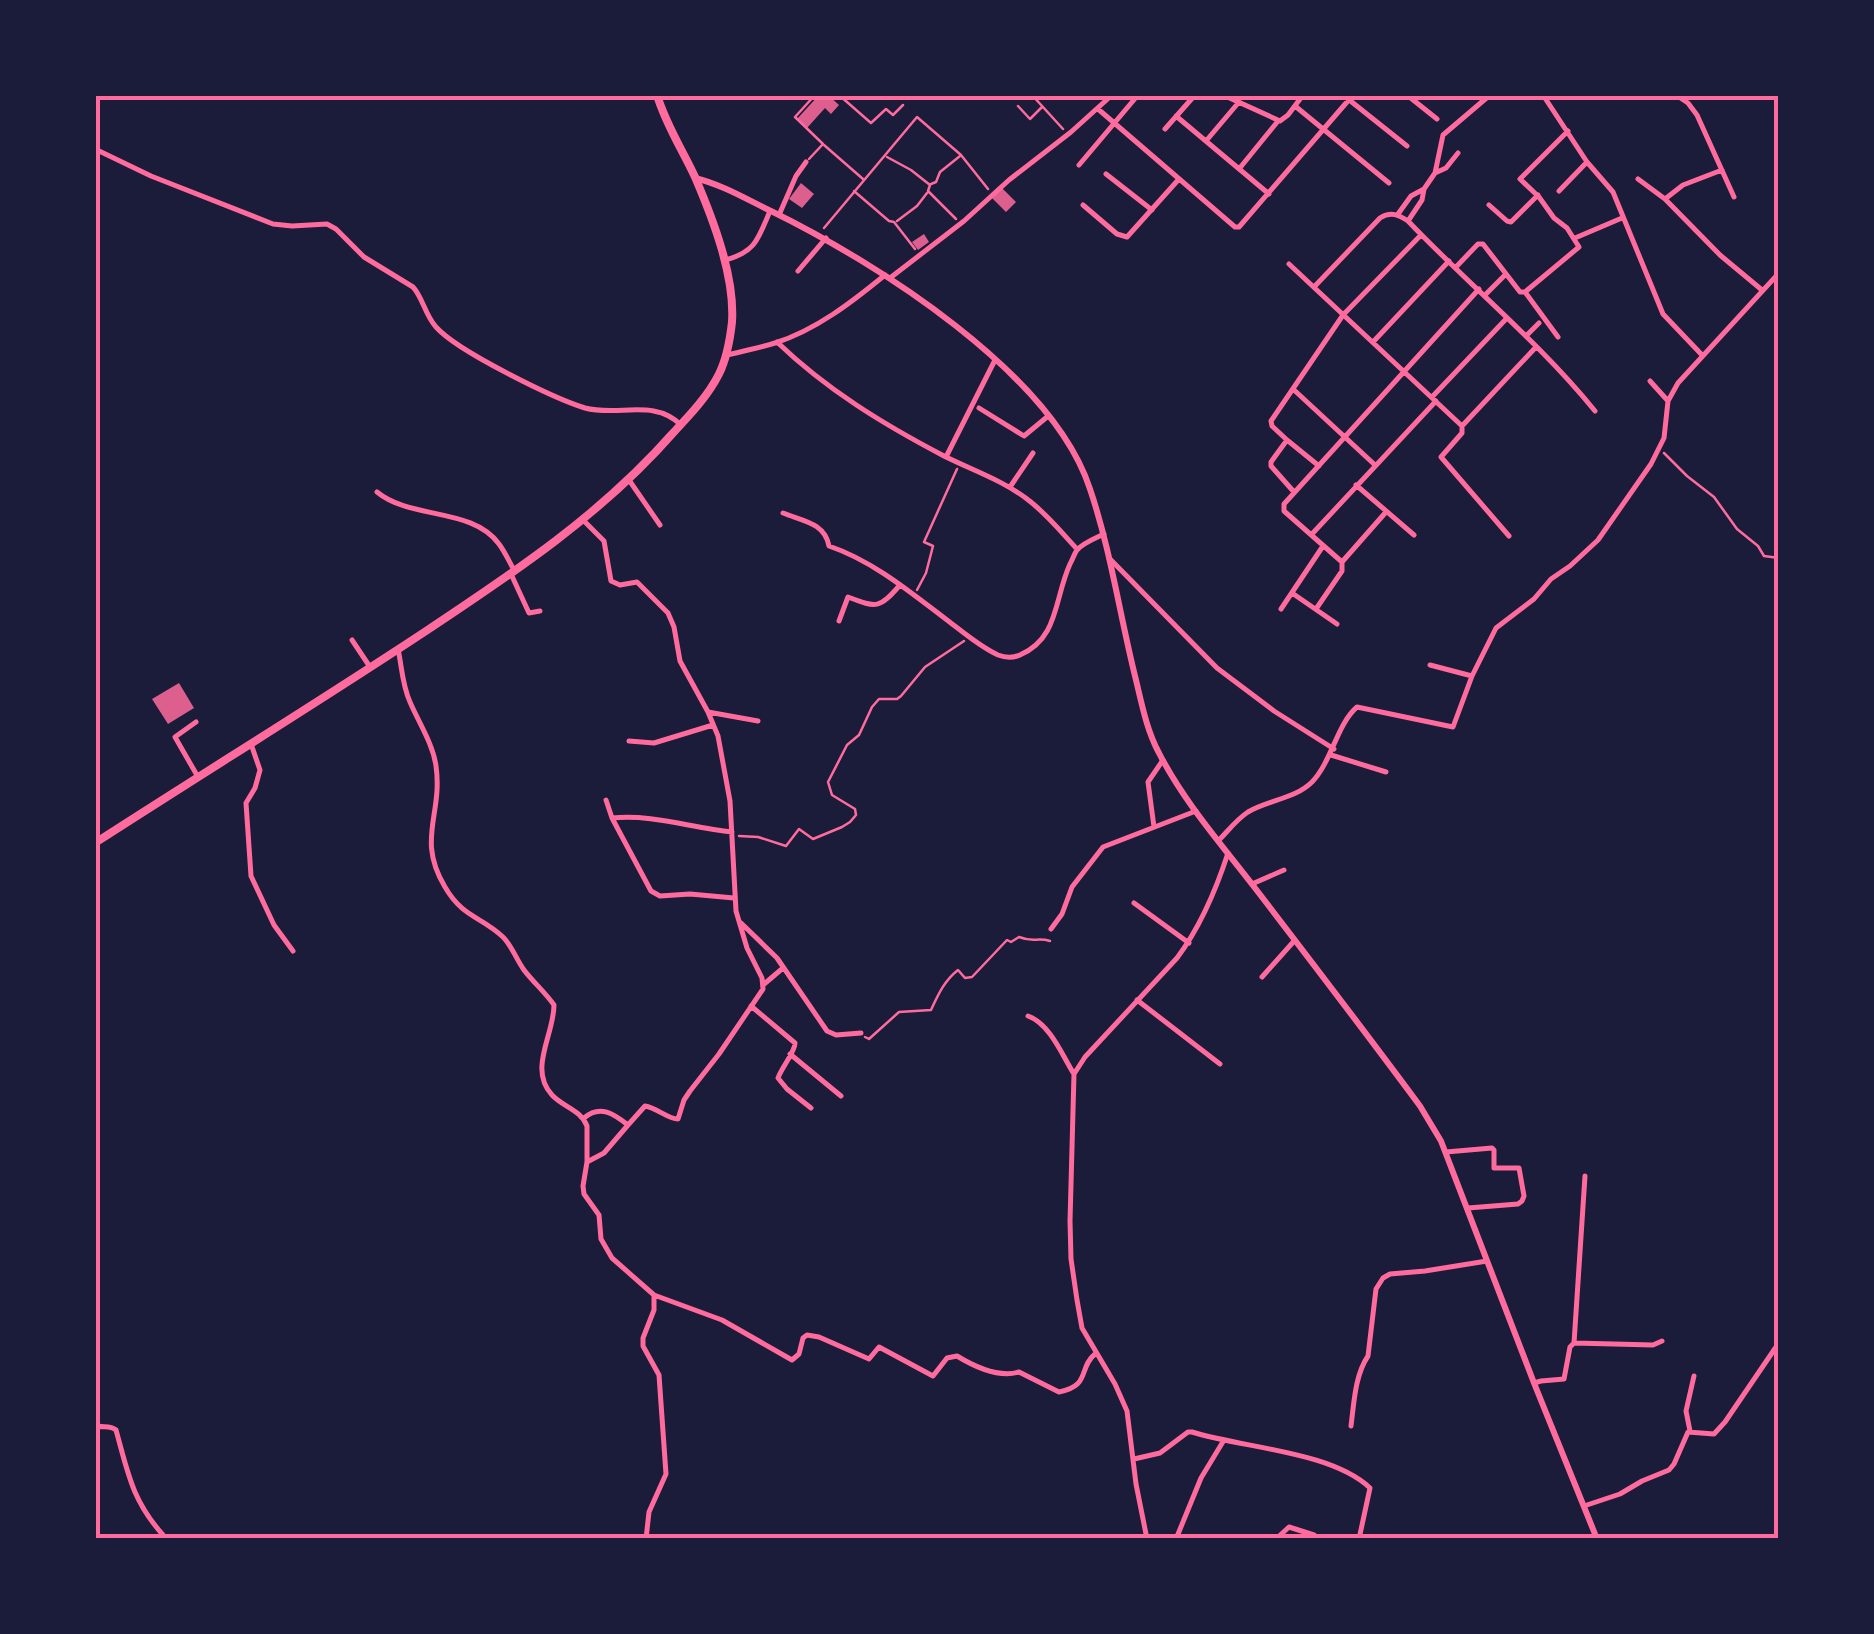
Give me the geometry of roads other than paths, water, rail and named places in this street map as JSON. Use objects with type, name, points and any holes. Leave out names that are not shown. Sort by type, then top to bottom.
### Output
[{"type":"main road","points":[[95,843],[513,573],[632,478],[714,384],[727,354],[732,322],[724,260],[695,178],[656,95]]},
{"type":"street","points":[[727,354],[777,342],[837,312],[960,224],[1112,95]]},
{"type":"street","points":[[1079,165],[1138,95]]},
{"type":"street","points":[[1165,130],[1195,95]]},
{"type":"street","points":[[1223,95],[1278,121]]},
{"type":"street","points":[[1238,169],[1303,95]]},
{"type":"street","points":[[1408,95],[1437,119]]},
{"type":"street","points":[[1408,221],[1434,173],[1443,135],[1490,95]]},
{"type":"street","points":[[1543,95],[1586,162],[1613,192],[1663,314],[1702,355]]},
{"type":"street","points":[[1676,95],[1698,115],[1734,198]]},
{"type":"street","points":[[1098,109],[1235,227],[1242,225],[1349,97],[1407,146]]},
{"type":"street","points":[[1206,140],[1239,102]]},
{"type":"street","points":[[1294,106],[1390,183]]},
{"type":"street","points":[[1176,116],[1269,194]]},
{"type":"street","points":[[1524,292],[1578,250],[1574,238],[1520,179],[1568,131]]},
{"type":"street","points":[[95,149],[151,176],[273,224],[331,226],[364,257],[413,286],[438,330],[492,363],[573,404],[602,412],[655,410],[681,425]]},
{"type":"street","points":[[1434,173],[1446,168],[1458,153]]},
{"type":"street","points":[[779,215],[806,162]]},
{"type":"street","points":[[1559,191],[1586,162]]},
{"type":"street","points":[[1665,199],[1687,183],[1722,170]]},
{"type":"street","points":[[1106,174],[1152,210]]},
{"type":"street","points":[[695,178],[721,186],[822,236],[888,277],[995,360],[1050,415],[1074,450],[1104,534],[1144,713],[1163,760],[1196,812],[1420,1106],[1446,1152],[1597,1539]]},
{"type":"street","points":[[1082,206],[1124,238],[1178,179]]},
{"type":"street","points":[[1638,179],[1665,199],[1720,256],[1762,290]]},
{"type":"street","points":[[1398,214],[1412,196],[1424,189]]},
{"type":"street","points":[[1489,204],[1509,222],[1538,195]]},
{"type":"street","points":[[724,260],[744,255],[755,244],[770,211]]},
{"type":"street","points":[[1314,287],[1380,218],[1398,214],[1485,295],[1595,410]]},
{"type":"street","points":[[1574,238],[1622,218]]},
{"type":"street","points":[[1319,466],[1271,422],[1344,315],[1421,234]]},
{"type":"street","points":[[798,271],[822,236]]},
{"type":"street","points":[[1456,267],[1481,244],[1558,337]]},
{"type":"street","points":[[1373,342],[1449,261]]},
{"type":"street","points":[[1289,264],[1462,426]]},
{"type":"street","points":[[1220,840],[1251,810],[1309,786],[1332,752],[1349,714],[1357,707],[1453,727],[1496,628],[1598,540],[1660,448],[1668,401],[1678,383],[1779,273]]},
{"type":"street","points":[[1485,295],[1505,275]]},
{"type":"street","points":[[1342,562],[1284,511],[1284,504],[1479,290]]},
{"type":"street","points":[[1310,535],[1508,318]]},
{"type":"street","points":[[1526,336],[1539,323]]},
{"type":"street","points":[[777,342],[846,400],[946,457],[1010,487],[1030,501],[1077,550]]},
{"type":"street","points":[[1509,536],[1442,460],[1443,452],[1462,433],[1462,426],[1536,347]]},
{"type":"street","points":[[946,457],[995,360]]},
{"type":"street","points":[[1650,381],[1668,401]]},
{"type":"street","points":[[1293,389],[1375,465]]},
{"type":"street","points":[[979,408],[1024,436],[1050,415]]},
{"type":"street","points":[[1287,440],[1271,466],[1294,492]]},
{"type":"street","points":[[1010,487],[1033,453]]},
{"type":"street","points":[[632,478],[660,524]]},
{"type":"street","points":[[1356,485],[1414,536]]},
{"type":"street","points":[[377,492],[387,500],[422,512],[468,522],[499,543],[530,614],[540,611]]},
{"type":"street","points":[[1316,609],[1342,572],[1342,562],[1386,512]]},
{"type":"street","points":[[783,513],[818,526],[827,536],[829,546],[865,562],[970,637],[1008,658],[1038,645],[1049,630],[1077,550],[1104,534]]},
{"type":"street","points":[[583,520],[604,541],[611,580],[620,585],[637,582],[668,613],[680,660],[708,712],[725,768],[730,801],[739,921],[763,985],[684,1100],[680,1118],[645,1106],[604,1154],[587,1162]]},
{"type":"street","points":[[1281,608],[1323,546]]},
{"type":"street","points":[[1110,558],[1217,668],[1332,752],[1386,772]]},
{"type":"street","points":[[839,621],[848,597],[876,606],[900,585]]},
{"type":"street","points":[[1292,593],[1336,624]]},
{"type":"street","points":[[352,640],[370,667]]},
{"type":"street","points":[[398,649],[402,680],[436,766],[430,854],[454,902],[508,942],[526,972],[552,1001],[554,1010],[540,1068],[550,1094],[584,1118],[584,1194],[598,1215],[606,1250],[654,1295],[722,1320],[792,1360],[799,1354],[804,1338],[814,1336],[869,1360],[879,1347],[933,1376],[947,1358],[957,1356],[977,1367],[1006,1374],[1019,1372],[1066,1392],[1080,1383],[1089,1358],[1096,1354]]},
{"type":"street","points":[[1430,665],[1472,676]]},
{"type":"street","points":[[708,712],[758,721]]},
{"type":"street","points":[[196,722],[175,737],[198,777]]},
{"type":"street","points":[[628,741],[654,743],[713,725]]},
{"type":"street","points":[[251,744],[260,770],[246,804],[252,876],[268,913],[293,951]]},
{"type":"street","points":[[1154,828],[1148,782],[1163,760]]},
{"type":"street","points":[[606,800],[650,891],[660,896],[735,898]]},
{"type":"street","points":[[1052,929],[1072,887],[1097,852],[1113,842],[1196,812]]},
{"type":"street","points":[[612,818],[673,821],[732,834]]},
{"type":"street","points":[[1147,1539],[1127,1410],[1082,1328],[1071,1259],[1074,1074],[1188,943],[1228,854]]},
{"type":"street","points":[[1252,884],[1284,870]]},
{"type":"street","points":[[1134,903],[1188,943]]},
{"type":"street","points":[[739,921],[783,968],[830,1034],[861,1034]]},
{"type":"street","points":[[1262,977],[1295,940]]},
{"type":"street","points":[[763,985],[783,968]]},
{"type":"street","points":[[1137,1000],[1220,1064]]},
{"type":"street","points":[[751,1006],[793,1040],[795,1049],[782,1068],[779,1081],[810,1108]]},
{"type":"street","points":[[1028,1016],[1039,1021],[1074,1074]]},
{"type":"street","points":[[790,1054],[841,1096]]},
{"type":"street","points":[[584,1118],[594,1111],[605,1111],[628,1125]]},
{"type":"street","points":[[1446,1152],[1492,1148],[1494,1168],[1519,1168],[1522,1201],[1466,1208]]},
{"type":"street","points":[[1534,1384],[1564,1379],[1574,1343],[1585,1176]]},
{"type":"street","points":[[1350,1426],[1362,1364],[1368,1356],[1376,1289],[1383,1278],[1487,1262]]},
{"type":"street","points":[[646,1539],[649,1512],[666,1474],[658,1375],[643,1338],[654,1310],[654,1295]]},
{"type":"street","points":[[1574,1343],[1652,1345],[1662,1341]]},
{"type":"street","points":[[1690,1431],[1709,1435],[1717,1432],[1776,1347]]},
{"type":"street","points":[[1690,1431],[1686,1411],[1694,1376]]},
{"type":"street","points":[[95,1425],[116,1430],[138,1502],[163,1535]]},
{"type":"street","points":[[1584,1506],[1669,1470],[1690,1431]]},
{"type":"street","points":[[1134,1459],[1160,1453],[1188,1432],[1307,1458],[1343,1471],[1370,1488],[1359,1539]]},
{"type":"street","points":[[1176,1539],[1201,1478],[1224,1440]]},
{"type":"street","points":[[1276,1539],[1290,1526],[1314,1535]]}]
